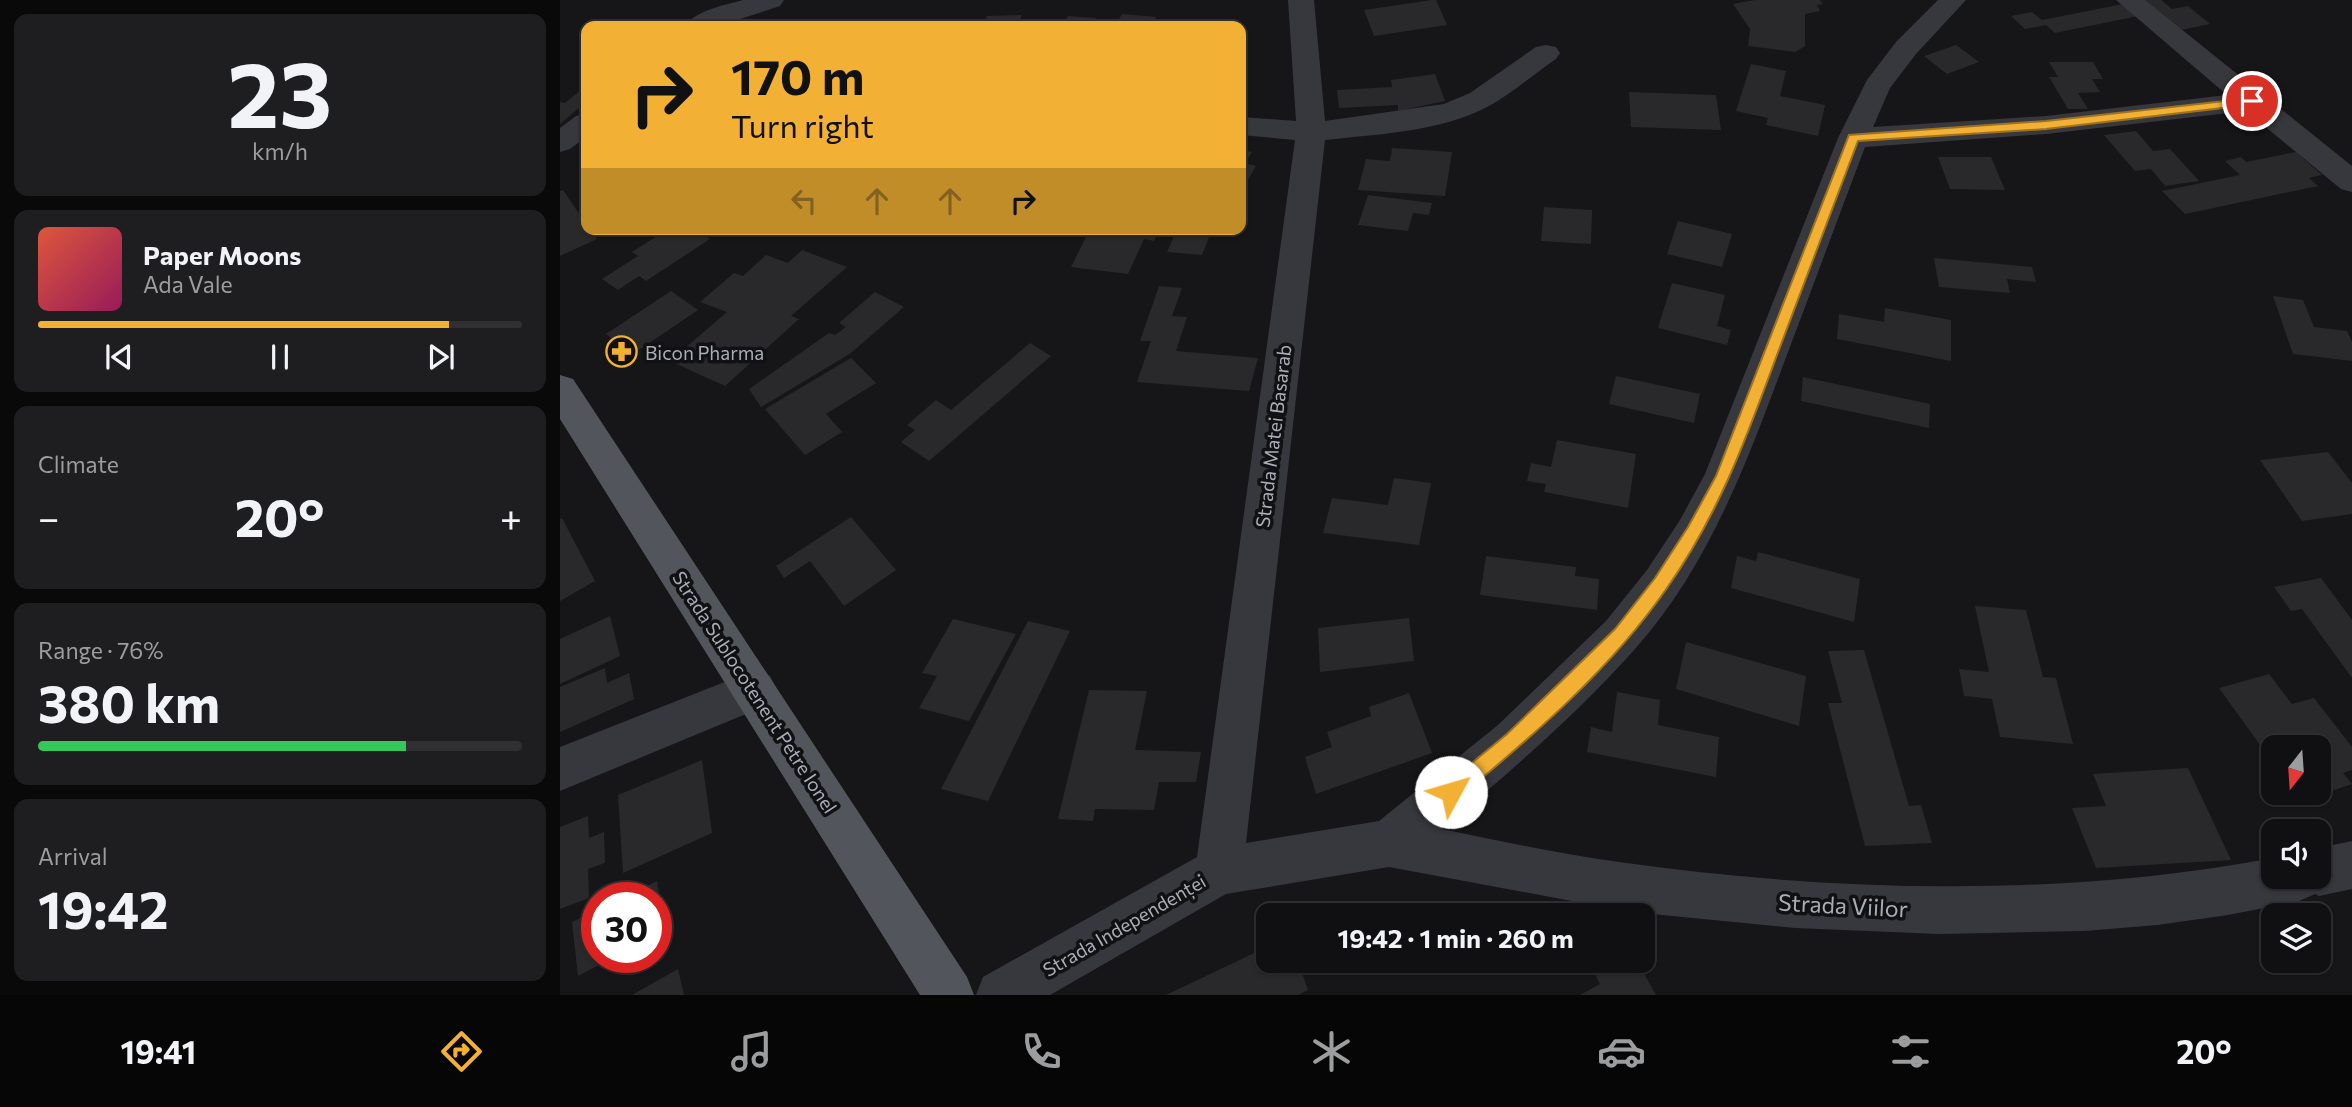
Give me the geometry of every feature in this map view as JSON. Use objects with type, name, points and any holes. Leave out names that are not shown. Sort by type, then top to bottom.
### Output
[{"type":"main road","name":"Strada Sublocotenent Petre Ionel","points":[[560,388],[949,995]]},
{"type":"street","points":[[699,21],[716,0]]},
{"type":"street","points":[[707,21],[771,0]]},
{"type":"street","name":"Strada Matei Basarab","points":[[1219,871],[1311,132],[1301,0]]},
{"type":"street","points":[[1389,843],[1514,740],[1621,635],[1661,583],[1694,532],[1723,477],[1853,138],[1877,86],[1906,48],[1953,0]]},
{"type":"street","points":[[2129,0],[2352,182]]},
{"type":"street","points":[[1246,126],[1311,132],[1383,124],[1451,112],[1480,99],[1546,53]]},
{"type":"street","points":[[1853,138],[2046,125],[2252,101]]},
{"type":"street","points":[[560,769],[755,690]]},
{"type":"street","name":"Strada Independenței","points":[[1001,995],[1219,871],[1389,843]]},
{"type":"street","name":"Strada Viilor","points":[[1389,843],[1618,886],[1794,904],[1952,911],[2116,904],[2261,884]]},
{"type":"street","points":[[2331,869],[2352,865]]},
{"type":"building","points":[[1436,0],[1447,25],[1374,36],[1364,10]]},
{"type":"building","points":[[1755,0],[1820,0],[1823,4],[1817,5],[1820,11],[1805,14],[1805,46],[1795,52],[1748,46],[1750,29],[1733,4]]},
{"type":"building","points":[[2141,0],[2161,0],[2172,9],[2188,6],[2210,24],[2176,31]]},
{"type":"building","points":[[2123,4],[2138,16],[2055,33],[2046,25],[2025,29],[2011,16],[2032,12],[2042,20]]},
{"type":"building","points":[[1122,14],[1156,17],[1154,21],[1118,21]]},
{"type":"building","points":[[1022,15],[1019,21],[985,21],[987,16]]},
{"type":"building","points":[[1068,16],[1096,18],[1094,21],[1065,21]]},
{"type":"building","points":[[1956,45],[1979,62],[1947,74],[1924,56]]},
{"type":"building","points":[[2049,62],[2093,62],[2103,79],[2092,79],[2100,92],[2078,93],[2088,109],[2068,109],[2049,77],[2058,77]]},
{"type":"building","points":[[1751,64],[1786,71],[1780,96],[1825,105],[1818,136],[1766,125],[1768,118],[1736,111]]},
{"type":"building","points":[[1435,74],[1445,101],[1398,111],[1398,105],[1339,108],[1337,90],[1392,87],[1391,80]]},
{"type":"building","points":[[581,90],[581,106],[560,124],[560,102],[565,103]]},
{"type":"building","points":[[1629,92],[1716,95],[1721,130],[1631,127]]},
{"type":"building","points":[[2136,131],[2153,151],[2170,149],[2199,181],[2165,186],[2151,169],[2135,171],[2104,135]]},
{"type":"building","points":[[1392,148],[1452,152],[1445,196],[1358,190],[1366,159],[1390,161]]},
{"type":"building","points":[[1246,151],[1252,152],[1246,161]]},
{"type":"building","points":[[2296,152],[2322,175],[2309,178],[2318,186],[2185,214],[2162,191],[2240,175],[2225,161],[2241,157],[2246,162]]},
{"type":"building","points":[[1938,157],[1991,157],[2005,190],[1950,189]]},
{"type":"building","points":[[1246,163],[1256,166],[1246,183]]},
{"type":"building","points":[[563,190],[581,217],[581,235],[594,235],[597,239],[560,256],[560,191]]},
{"type":"building","points":[[1368,195],[1432,203],[1429,215],[1413,213],[1408,231],[1358,225]]},
{"type":"building","points":[[1544,207],[1592,210],[1591,244],[1541,241]]},
{"type":"building","points":[[1678,221],[1732,234],[1722,267],[1667,254]]},
{"type":"building","points":[[659,235],[704,235],[710,239],[646,281],[639,276],[618,290],[602,279],[638,256],[632,252]]},
{"type":"building","points":[[1087,235],[1157,235],[1154,241],[1144,239],[1128,274],[1071,267]]},
{"type":"building","points":[[1174,235],[1210,235],[1202,255],[1167,252]]},
{"type":"building","points":[[802,250],[847,267],[791,316],[799,319],[725,386],[670,361],[727,312],[700,302],[734,273],[743,276],[766,255],[788,263]]},
{"type":"building","points":[[1934,258],[2032,267],[2036,282],[2007,279],[2010,293],[1939,287]]},
{"type":"building","points":[[1672,283],[1725,295],[1717,326],[1731,330],[1727,345],[1658,328]]},
{"type":"building","points":[[1159,286],[1182,288],[1172,316],[1187,317],[1176,351],[1258,358],[1249,391],[1137,382],[1151,341],[1140,341]]},
{"type":"building","points":[[671,291],[698,310],[633,354],[606,334]]},
{"type":"building","points":[[875,292],[904,307],[851,353],[761,407],[749,389],[829,333],[835,335],[846,327],[839,323]]},
{"type":"building","points":[[2273,296],[2303,300],[2314,327],[2347,331],[2352,342],[2352,361],[2293,354]]},
{"type":"building","points":[[1885,308],[1951,320],[1951,361],[1837,339],[1839,314],[1884,322]]},
{"type":"building","points":[[1030,343],[1051,356],[929,461],[901,442],[915,430],[907,425],[936,400],[951,410]]},
{"type":"building","points":[[851,358],[876,383],[826,414],[842,432],[805,455],[765,409]]},
{"type":"building","points":[[1616,376],[1700,394],[1694,423],[1609,404]]},
{"type":"building","points":[[1803,377],[1930,404],[1929,428],[1801,401]]},
{"type":"building","points":[[1557,440],[1636,454],[1628,508],[1544,492],[1546,484],[1527,481],[1531,463],[1551,467]]},
{"type":"building","points":[[2328,452],[2352,483],[2352,514],[2302,521],[2260,460]]},
{"type":"building","points":[[1394,478],[1431,483],[1419,545],[1323,533],[1332,498],[1388,505]]},
{"type":"building","points":[[851,517],[896,570],[844,606],[810,561],[784,578],[776,566]]},
{"type":"building","points":[[562,518],[595,581],[560,601],[560,519]]},
{"type":"building","points":[[1758,552],[1860,579],[1854,622],[1731,588],[1737,556],[1756,561]]},
{"type":"building","points":[[1486,556],[1576,567],[1575,576],[1599,579],[1597,610],[1480,595]]},
{"type":"building","points":[[2321,578],[2352,620],[2352,678],[2302,609],[2291,611],[2274,587]]},
{"type":"building","points":[[1975,606],[2026,610],[2043,677],[2056,678],[2073,744],[2000,737],[1992,699],[1964,696],[1959,669],[1989,672]]},
{"type":"building","points":[[610,616],[620,656],[560,684],[560,639]]},
{"type":"building","points":[[1409,618],[1414,661],[1320,672],[1318,628]]},
{"type":"building","points":[[953,619],[1016,634],[969,721],[919,708],[937,676],[922,673]]},
{"type":"building","points":[[1028,621],[1070,631],[988,801],[941,789]]},
{"type":"building","points":[[1686,642],[1806,676],[1799,726],[1676,689]]},
{"type":"building","points":[[1864,650],[1909,806],[1921,805],[1932,843],[1865,846],[1828,703],[1842,703],[1828,651]]},
{"type":"building","points":[[605,668],[607,683],[629,673],[634,699],[560,732],[560,687]]},
{"type":"building","points":[[2269,674],[2292,704],[2314,698],[2352,747],[2352,770],[2343,773],[2352,784],[2331,791],[2331,735],[2261,735],[2261,746],[2219,688]]},
{"type":"building","points":[[1089,690],[1147,691],[1135,750],[1201,752],[1196,782],[1159,782],[1154,810],[1095,809],[1093,821],[1058,819]]},
{"type":"building","points":[[1617,692],[1660,700],[1658,725],[1719,737],[1716,777],[1587,752],[1591,727],[1612,732]]},
{"type":"building","points":[[1409,693],[1432,753],[1316,794],[1305,757],[1332,747],[1327,732],[1371,716],[1369,707]]},
{"type":"building","points":[[702,760],[712,833],[623,873],[618,795]]},
{"type":"building","points":[[2188,768],[2231,860],[2096,868],[2072,808],[2106,806],[2093,774]]},
{"type":"building","points":[[588,816],[589,838],[604,832],[605,863],[588,869],[588,882],[581,882],[581,901],[560,909],[560,827]]},
{"type":"building","points":[[581,918],[581,973],[584,973],[578,976],[572,922]]},
{"type":"building","points":[[1256,952],[1256,973],[1302,973],[1308,990],[1298,995],[1166,995]]},
{"type":"building","points":[[678,969],[684,995],[632,995],[672,973]]},
{"type":"building","points":[[1594,973],[1644,973],[1656,995],[1580,995],[1600,984]]},
{"type":"place","name":"Bicon Pharma","points":[[622,352]]},
{"type":"route","points":[[1451,792],[1514,740],[1621,635],[1661,583],[1694,532],[1723,477],[1748,416],[1853,138],[2046,125],[2252,101]]}]
